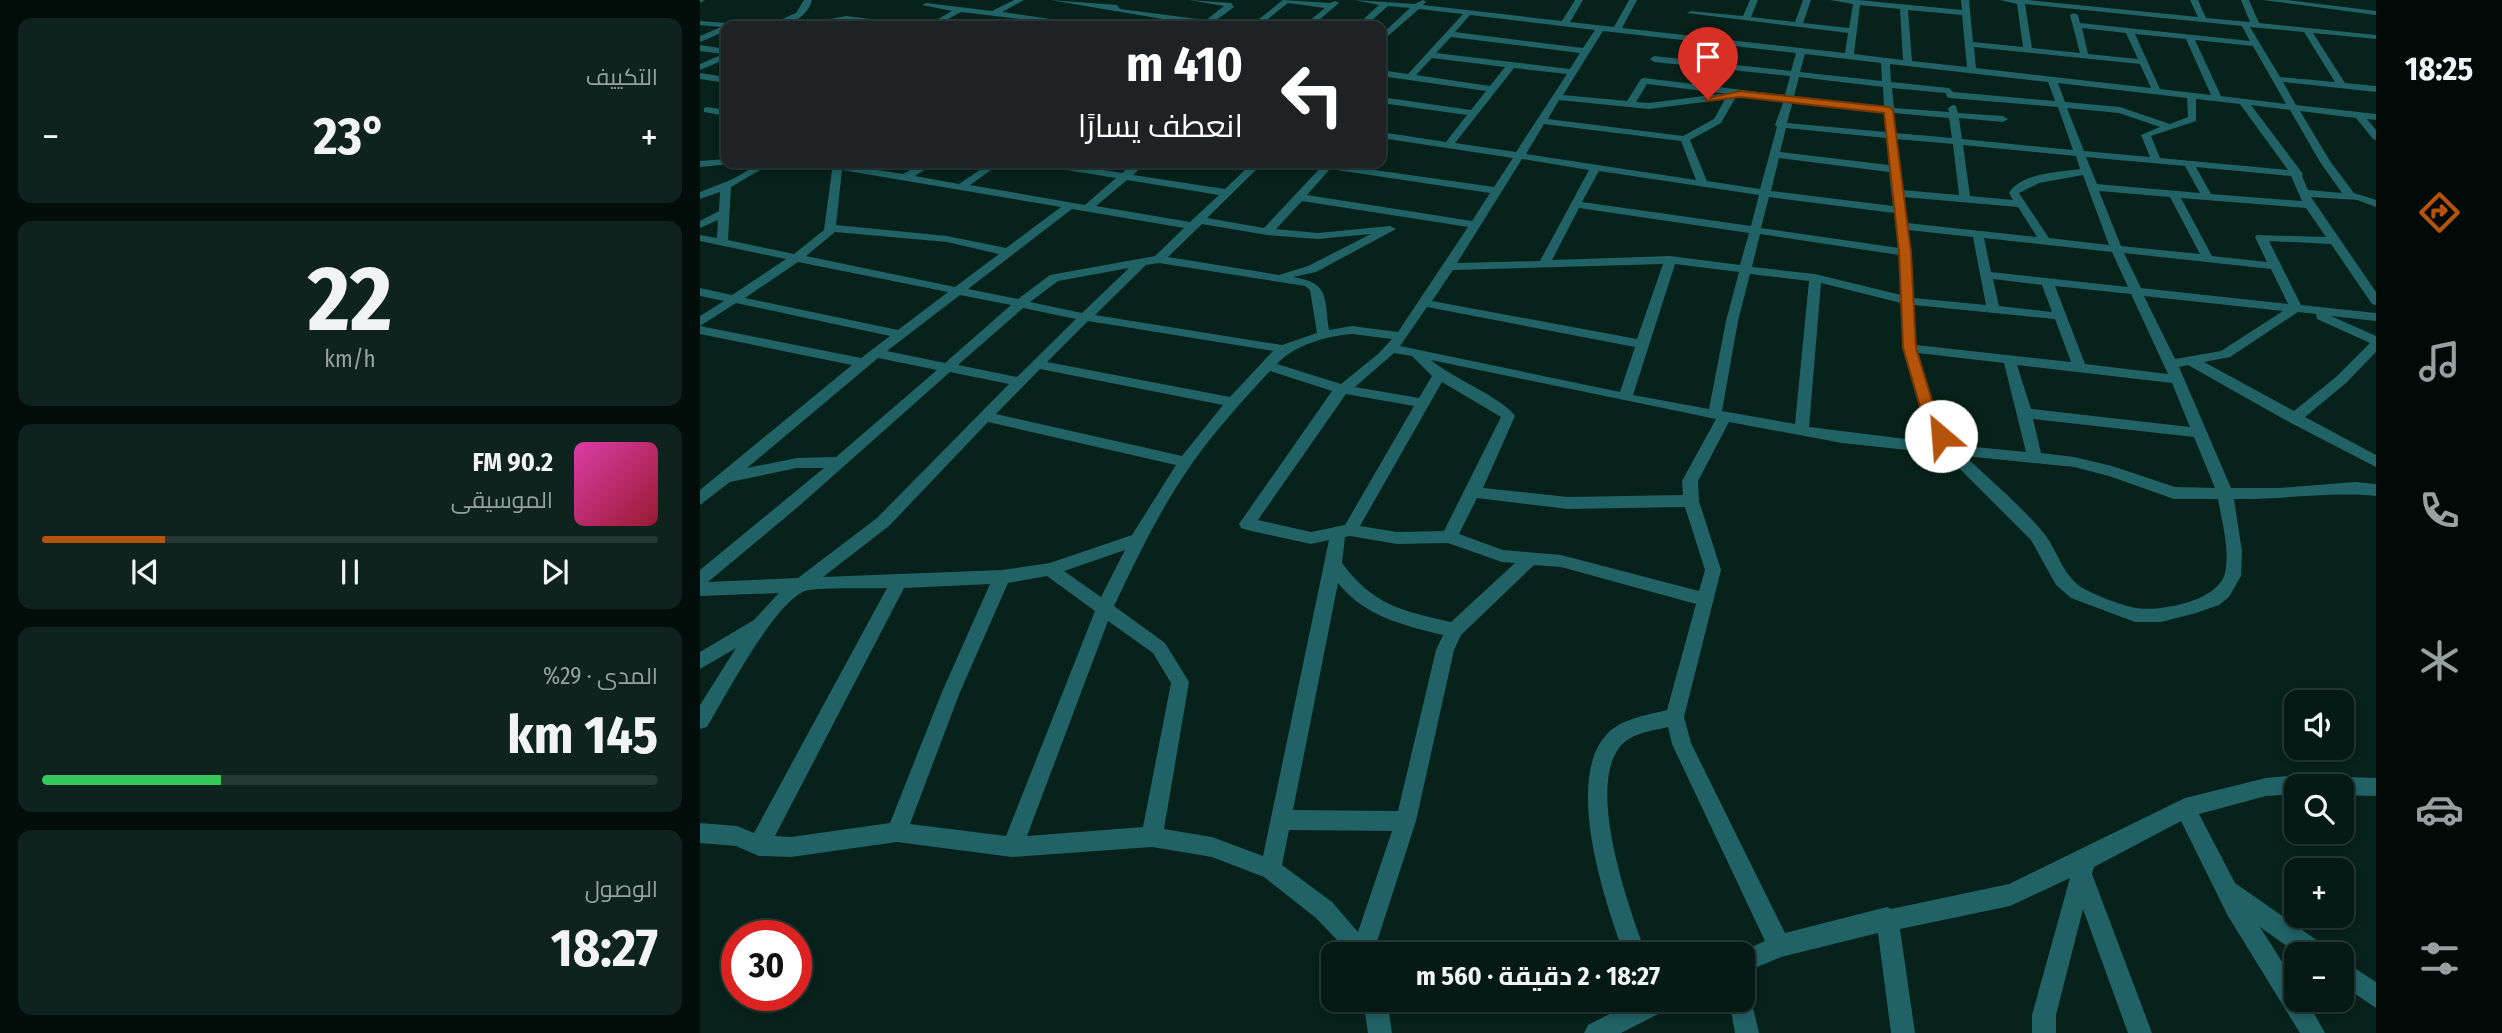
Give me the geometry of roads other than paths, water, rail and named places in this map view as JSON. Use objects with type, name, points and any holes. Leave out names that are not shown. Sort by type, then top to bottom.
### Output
[{"type":"street","points":[[798,21],[805,10],[807,0]]},
{"type":"street","points":[[934,0],[925,5],[994,13],[1100,18],[1161,17],[1186,21]]},
{"type":"street","points":[[994,13],[1020,0]]},
{"type":"street","points":[[1054,0],[1100,18]]},
{"type":"street","points":[[1100,18],[1129,0]]},
{"type":"street","points":[[1193,0],[1234,2]]},
{"type":"street","points":[[1313,21],[1340,0]]},
{"type":"street","points":[[1359,0],[1421,3],[1469,12],[2243,102],[2362,111],[2375,117]]},
{"type":"street","points":[[1564,0],[1578,1],[1565,23]]},
{"type":"street","points":[[1617,29],[1633,0]]},
{"type":"street","points":[[1682,37],[1695,0]]},
{"type":"street","points":[[1746,19],[1754,0]]},
{"type":"street","points":[[1798,25],[1807,0]]},
{"type":"street","points":[[1834,0],[1965,13]]},
{"type":"street","points":[[1965,0],[1972,71]]},
{"type":"street","points":[[2004,0],[2072,7],[2092,5],[2256,26],[2309,27],[2319,32],[2366,32],[2375,37]]},
{"type":"street","points":[[2194,0],[2203,20]]},
{"type":"street","points":[[2245,0],[2256,26]]},
{"type":"street","points":[[2267,0],[2376,13]]},
{"type":"street","points":[[1261,21],[1288,1],[1331,6]]},
{"type":"street","points":[[1209,21],[1234,2]]},
{"type":"street","points":[[1849,57],[1857,2]]},
{"type":"street","points":[[2021,2],[2028,51]]},
{"type":"street","points":[[1366,21],[1386,3]]},
{"type":"street","points":[[1386,34],[1421,3]]},
{"type":"street","points":[[2298,4],[2305,13]]},
{"type":"street","points":[[1903,7],[1908,63]]},
{"type":"street","points":[[2072,7],[2085,57]]},
{"type":"street","points":[[939,21],[960,9]]},
{"type":"street","points":[[2354,10],[2361,19]]},
{"type":"street","points":[[1410,77],[1469,12]]},
{"type":"street","points":[[1691,13],[1851,31]]},
{"type":"street","points":[[1154,21],[1161,17]]},
{"type":"street","points":[[826,21],[849,18],[873,21]]},
{"type":"street","points":[[700,23],[721,26]]},
{"type":"street","points":[[2076,25],[2254,44]]},
{"type":"street","points":[[2245,25],[2330,170],[2350,196]]},
{"type":"street","points":[[1601,27],[1424,303],[1396,342],[1342,389],[1247,523],[1311,538],[1344,531],[1397,538],[1449,537],[1502,556],[1561,561],[1706,600]]},
{"type":"street","points":[[2309,27],[2344,86],[2356,96]]},
{"type":"street","points":[[700,39],[721,30]]},
{"type":"street","points":[[2129,30],[2157,92]]},
{"type":"street","points":[[2366,32],[2376,51]]},
{"type":"street","points":[[1450,34],[1585,51]]},
{"type":"street","points":[[1630,104],[1666,35]]},
{"type":"street","points":[[2189,37],[2217,99]]},
{"type":"street","points":[[1969,44],[2142,62]]},
{"type":"street","points":[[700,48],[721,51]]},
{"type":"street","points":[[1779,946],[1682,744],[1675,717],[1712,577],[1712,563],[1690,501],[1690,481],[1720,414],[1732,321],[1801,51]]},
{"type":"street","points":[[700,68],[721,53]]},
{"type":"street","points":[[1429,55],[1573,72]]},
{"type":"street","points":[[1654,59],[1995,99],[2120,110],[2170,127]]},
{"type":"street","points":[[1885,61],[1894,169],[1903,226],[1909,301],[1909,348],[1931,420],[1951,451],[2032,530],[2068,586],[2104,605],[2135,615],[2161,615],[2213,600],[2223,592],[2233,576],[2234,552],[2225,493],[2171,365],[2116,249],[2052,80]]},
{"type":"street","points":[[1449,145],[1511,65]]},
{"type":"street","points":[[1938,67],[1950,93],[1965,198]]},
{"type":"street","points":[[1386,74],[1492,89]]},
{"type":"street","points":[[700,76],[721,79]]},
{"type":"street","points":[[2275,79],[2376,89]]},
{"type":"street","points":[[1644,81],[1788,100],[1954,116],[2078,154],[2298,174]]},
{"type":"street","points":[[1557,97],[1661,106],[1736,94]]},
{"type":"street","points":[[1541,121],[1685,139],[1718,121],[1736,94]]},
{"type":"street","points":[[2156,160],[2146,135],[2194,118],[2191,96]]},
{"type":"street","points":[[1995,99],[2009,133]]},
{"type":"street","points":[[1386,101],[1474,113]]},
{"type":"street","points":[[2243,102],[2279,145],[2298,174],[2309,205],[2376,301]]},
{"type":"street","points":[[707,110],[721,112]]},
{"type":"street","points":[[2362,111],[2376,137]]},
{"type":"street","points":[[1780,125],[1892,138],[1958,142],[2009,133]]},
{"type":"street","points":[[1386,136],[1595,169],[1900,210]]},
{"type":"street","points":[[1685,139],[1703,184]]},
{"type":"street","points":[[1773,154],[1894,169]]},
{"type":"street","points":[[700,164],[721,162]]},
{"type":"street","points":[[2189,163],[2207,196]]},
{"type":"street","points":[[700,196],[726,186],[758,168]]},
{"type":"street","points":[[832,228],[837,168]]},
{"type":"street","points":[[856,168],[1086,209],[1267,232],[1318,236],[1390,229]]},
{"type":"street","points":[[904,178],[921,168]]},
{"type":"street","points":[[961,187],[989,168]]},
{"type":"street","points":[[1071,168],[1227,193]]},
{"type":"street","points":[[1086,209],[1134,168]]},
{"type":"street","points":[[1159,260],[1253,168]]},
{"type":"street","points":[[1267,232],[1325,168]]},
{"type":"street","points":[[1354,168],[1496,191]]},
{"type":"street","points":[[1544,264],[1595,169]]},
{"type":"street","points":[[2046,242],[2014,193],[2021,185],[2085,171]]},
{"type":"street","points":[[722,243],[726,186]]},
{"type":"street","points":[[2092,187],[2309,205]]},
{"type":"street","points":[[1898,193],[2021,204]]},
{"type":"street","points":[[2304,193],[2350,196],[2376,204]]},
{"type":"street","points":[[2174,194],[2208,259]]},
{"type":"street","points":[[1300,197],[1474,225]]},
{"type":"street","points":[[1574,204],[1905,252]]},
{"type":"street","points":[[700,499],[875,353],[1069,206]]},
{"type":"street","points":[[700,225],[724,213]]},
{"type":"street","points":[[1277,277],[1312,269],[1390,229],[1421,217]]},
{"type":"street","points":[[1903,226],[2275,266]]},
{"type":"street","points":[[700,322],[796,258],[832,228],[947,239],[1007,252]]},
{"type":"street","points":[[1978,235],[1993,309]]},
{"type":"street","points":[[2294,419],[2341,380],[2376,342],[2301,309],[2261,237],[2333,241]]},
{"type":"street","points":[[700,238],[1085,317],[1283,349]]},
{"type":"street","points":[[700,579],[840,462],[1022,302],[1054,278],[1159,260],[1277,277],[1314,286],[1324,335]]},
{"type":"street","points":[[1449,267],[1670,260],[1815,278],[1909,301],[2059,316]]},
{"type":"street","points":[[1625,398],[1670,260]]},
{"type":"street","points":[[700,721],[760,625],[778,603],[883,522],[1037,364],[1143,261]]},
{"type":"street","points":[[2354,272],[2376,275]]},
{"type":"street","points":[[1987,275],[2376,317]]},
{"type":"street","points":[[1801,430],[1815,278]]},
{"type":"street","points":[[2047,282],[2080,368]]},
{"type":"street","points":[[700,292],[900,334]]},
{"type":"street","points":[[1424,303],[1642,344]]},
{"type":"street","points":[[2171,365],[2225,355],[2301,309]]},
{"type":"street","points":[[700,330],[863,363]]},
{"type":"street","points":[[1013,847],[1105,607],[1138,539],[1185,462],[1266,365],[1283,349],[1324,335],[1352,330],[1396,342],[1418,354],[1625,398],[1801,430],[1951,451],[2074,462],[2112,471],[2174,493],[2297,494],[2355,488],[2376,490]]},
{"type":"street","points":[[1909,348],[2177,379]]},
{"type":"street","points":[[875,353],[1020,382]]},
{"type":"street","points":[[1418,354],[1425,364],[1503,410],[1508,416],[1449,537]]},
{"type":"street","points":[[2009,359],[2035,458]]},
{"type":"street","points":[[2193,362],[2376,462]]},
{"type":"street","points":[[1037,364],[1233,402]]},
{"type":"street","points":[[1266,365],[1342,389],[1423,403]]},
{"type":"street","points":[[1271,869],[1334,564],[1344,531],[1440,374]]},
{"type":"street","points":[[2025,413],[2200,433]]},
{"type":"street","points":[[986,417],[1185,462]]},
{"type":"street","points":[[726,477],[797,463],[840,462]]},
{"type":"street","points":[[1473,492],[1568,503],[1690,501]]},
{"type":"street","points":[[700,589],[1002,577],[1050,569],[1138,539]]},
{"type":"street","points":[[1364,942],[1406,821],[1445,650],[1454,629],[1530,559]]},
{"type":"street","points":[[1334,564],[1348,585],[1371,605],[1412,620],[1454,629]]},
{"type":"street","points":[[1050,569],[1159,648],[1180,682],[1152,837]]},
{"type":"street","points":[[897,832],[951,692],[1002,577]]},
{"type":"street","points":[[759,846],[898,583]]},
{"type":"street","points":[[700,661],[760,625]]},
{"type":"street","points":[[1630,942],[1615,901],[1607,866],[1598,782],[1601,760],[1611,742],[1623,732],[1675,717]]},
{"type":"street","points":[[1755,957],[1779,946],[1887,918],[2010,895],[2083,867],[2185,808],[2266,787],[2284,785]]},
{"type":"street","points":[[2354,786],[2376,787]]},
{"type":"street","points":[[2185,808],[2225,889],[2313,1033]]},
{"type":"street","points":[[1279,820],[1406,821]]},
{"type":"street","points":[[700,833],[737,836],[759,846],[801,846],[897,832],[1013,847],[1152,837],[1212,847],[1271,869],[1324,910],[1352,942]]},
{"type":"street","points":[[2044,1033],[2047,1003],[2083,867]]},
{"type":"street","points":[[2083,867],[2140,1033]]},
{"type":"street","points":[[2225,889],[2300,942]]},
{"type":"street","points":[[1887,918],[1903,1033]]},
{"type":"street","points":[[2354,980],[2376,996]]},
{"type":"street","points":[[1377,1012],[1380,1033]]},
{"type":"street","points":[[1596,1033],[1636,1012]]},
{"type":"street","points":[[1743,1012],[1747,1033]]}]
